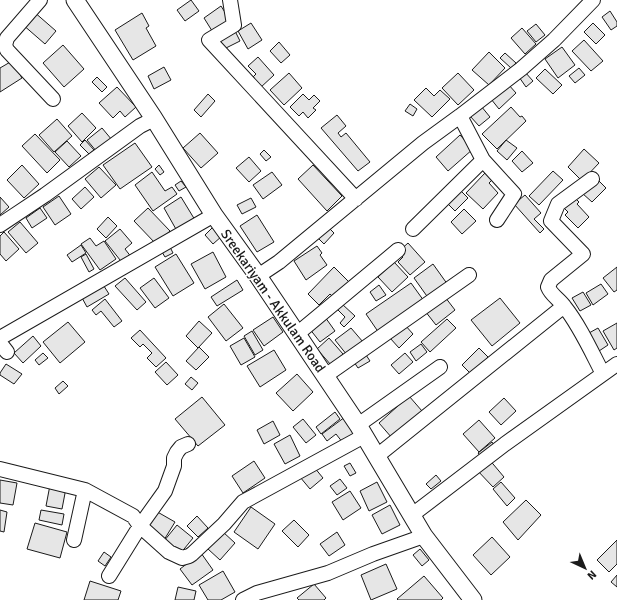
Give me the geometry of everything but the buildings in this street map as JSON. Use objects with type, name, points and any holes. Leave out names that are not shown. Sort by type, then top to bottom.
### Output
[{"type":"main road","name":"Sreekariyam - Akkulam Road","points":[[75,0],[154,119],[214,215],[258,276],[361,430],[424,536],[473,600]]},
{"type":"street","points":[[40,0],[7,38],[5,45],[7,50],[53,99]]},
{"type":"street","points":[[230,0],[234,25],[209,40],[356,199]]},
{"type":"street","points":[[258,276],[279,262],[423,143],[521,69],[549,45],[593,0]]},
{"type":"street","points":[[460,116],[483,160],[514,194],[497,220]]},
{"type":"street","points":[[0,225],[140,126],[154,119]]},
{"type":"street","points":[[413,229],[483,160]]},
{"type":"street","points":[[592,179],[558,204],[551,220],[583,254],[551,280],[548,287],[550,292],[564,306],[579,329],[603,374]]},
{"type":"street","points":[[0,338],[214,215]]},
{"type":"street","points":[[297,334],[398,250]]},
{"type":"street","points":[[325,376],[469,275]]},
{"type":"street","points":[[377,456],[564,306]]},
{"type":"street","points":[[412,515],[505,444],[617,364]]},
{"type":"street","points":[[0,469],[85,490],[133,516],[140,526],[169,552],[178,557],[188,556],[224,524],[243,502],[361,430],[440,367]]},
{"type":"street","points":[[109,576],[140,526],[165,491],[174,466],[174,458],[177,452],[181,447],[188,444]]},
{"type":"street","points":[[74,540],[85,490]]},
{"type":"street","points":[[244,600],[257,593],[328,573],[373,554],[424,536]]}]
